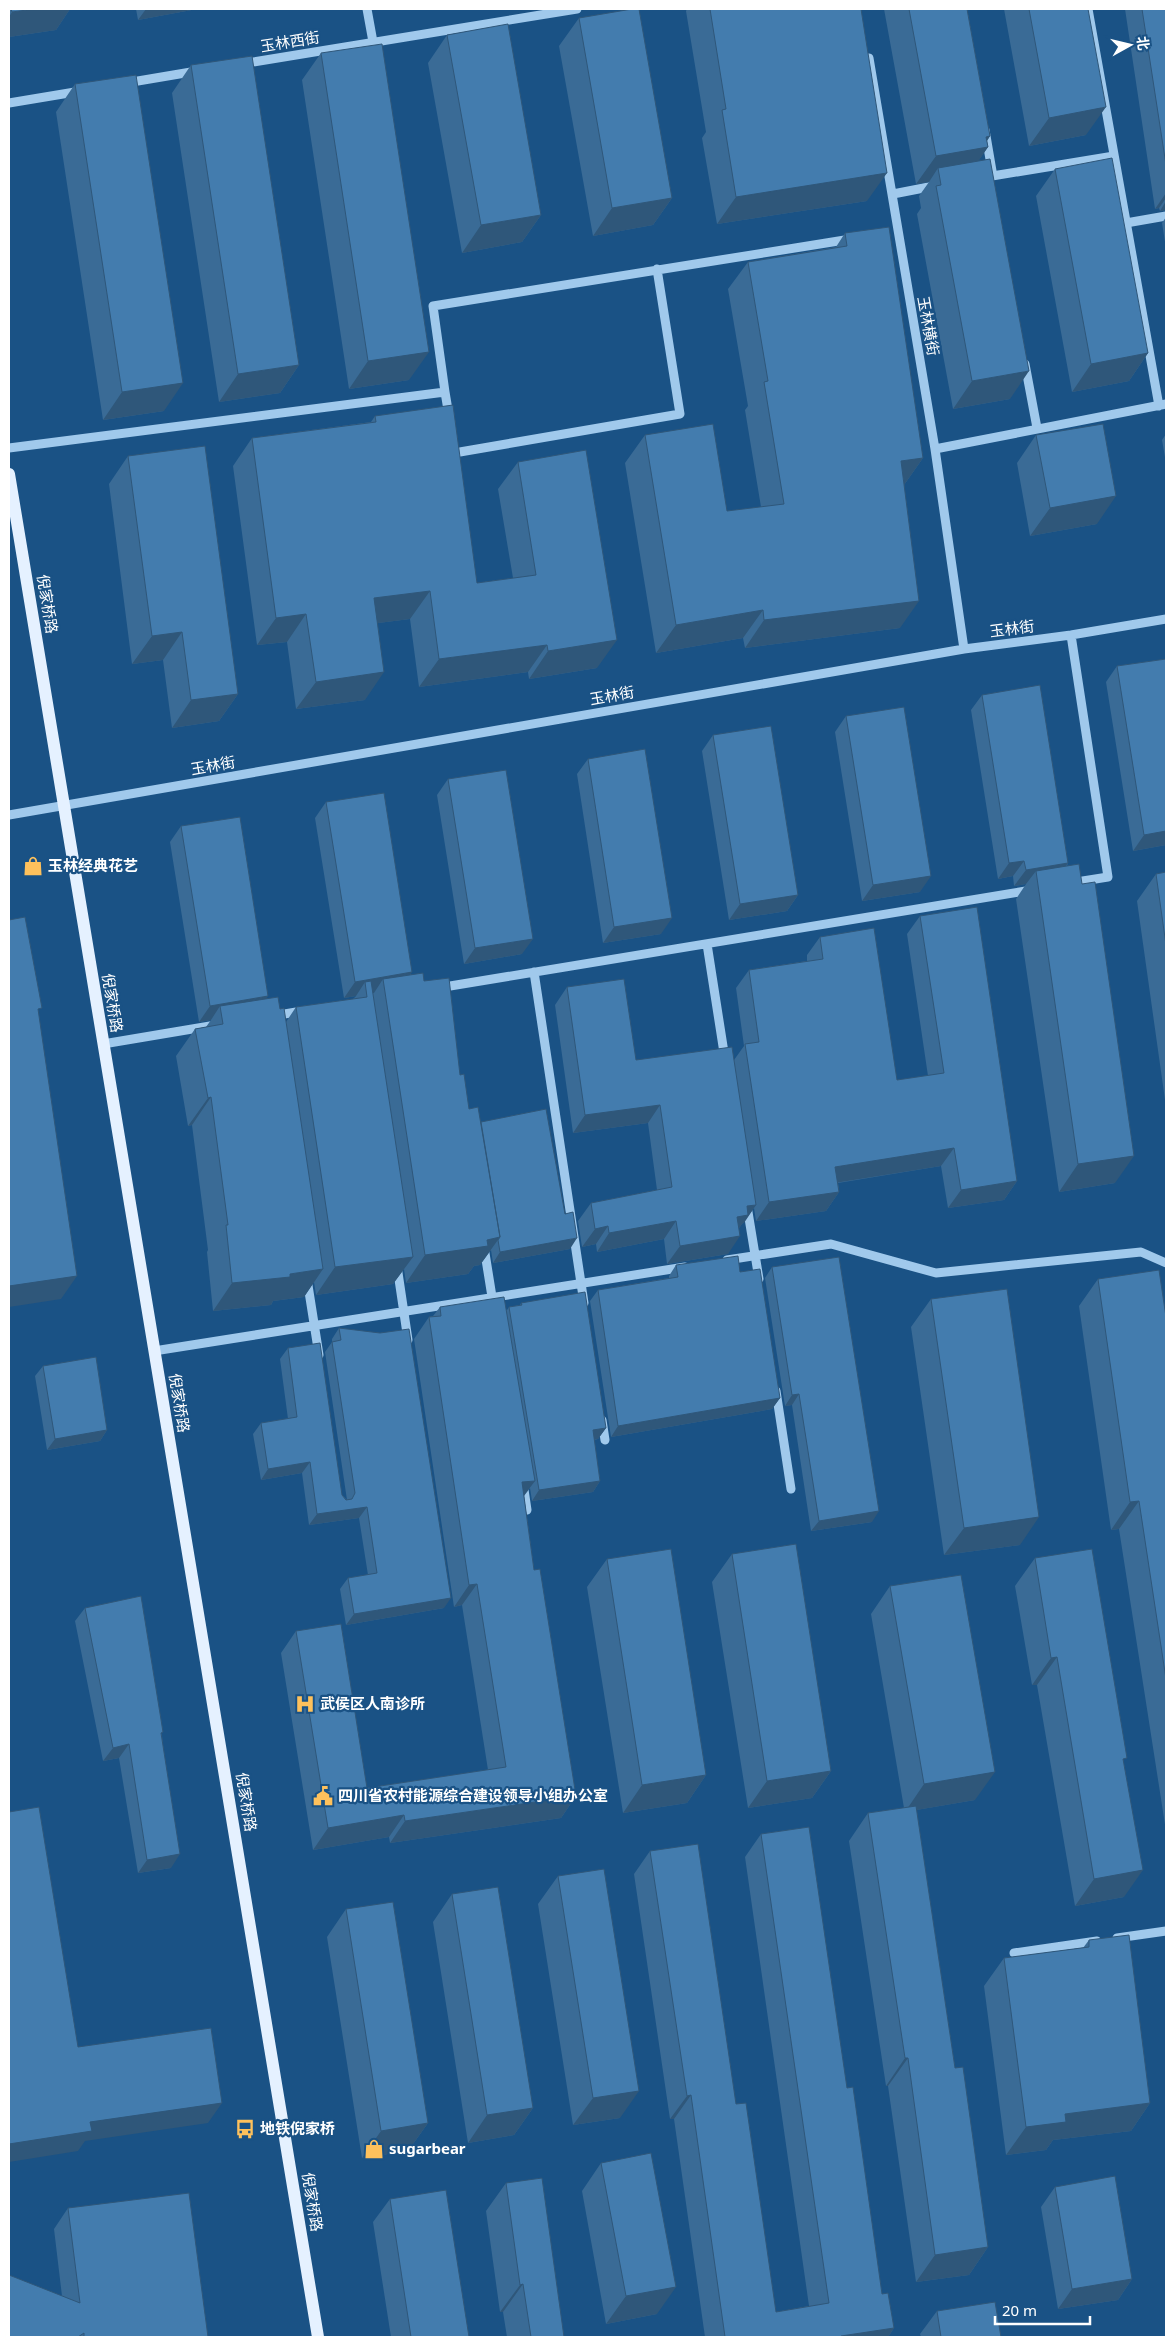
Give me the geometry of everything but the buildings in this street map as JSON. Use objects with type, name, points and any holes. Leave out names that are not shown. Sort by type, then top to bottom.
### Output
[{"type":"main road","name":"倪家桥路","points":[[9,474],[318,2337]]},
{"type":"street","points":[[367,9],[372,42]]},
{"type":"street","name":"玉林西街","points":[[235,65],[577,9]]},
{"type":"street","points":[[935,449],[1162,405],[1126,223],[1088,9]]},
{"type":"street","name":"玉林横街","points":[[867,48],[893,194],[894,232],[935,449],[964,649]]},
{"type":"street","points":[[117,85],[205,70]]},
{"type":"street","points":[[9,103],[87,90]]},
{"type":"street","points":[[983,116],[995,185]]},
{"type":"street","points":[[975,179],[1114,156]]},
{"type":"street","points":[[893,194],[948,184]]},
{"type":"street","points":[[1126,223],[1166,216]]},
{"type":"street","points":[[657,269],[680,414],[454,453],[434,306],[657,269],[860,237]]},
{"type":"street","points":[[1023,350],[1036,428]]},
{"type":"street","points":[[9,448],[445,392]]},
{"type":"street","name":"玉林街","points":[[9,815],[964,649],[1071,636],[1166,619]]},
{"type":"street","points":[[1059,885],[1108,877],[1071,636]]},
{"type":"street","points":[[443,997],[437,988],[1040,888]]},
{"type":"street","points":[[707,944],[726,1070]]},
{"type":"street","points":[[534,972],[586,1313]]},
{"type":"street","points":[[258,1018],[269,1021],[313,1009]]},
{"type":"street","points":[[103,1044],[229,1023]]},
{"type":"street","points":[[746,1197],[760,1285]]},
{"type":"street","points":[[483,1239],[496,1317]]},
{"type":"street","points":[[716,1262],[831,1244],[936,1273],[1141,1252],[1166,1263]]},
{"type":"street","points":[[395,1253],[410,1350]]},
{"type":"street","points":[[154,1351],[697,1265]]},
{"type":"street","points":[[306,1267],[320,1363]]},
{"type":"street","points":[[774,1382],[791,1489]]},
{"type":"street","points":[[600,1410],[605,1440]]},
{"type":"street","points":[[521,1471],[527,1510]]},
{"type":"street","points":[[1014,1953],[1166,1931]]},
{"type":"place","name":"玉林经典花艺","points":[[33,866]]},
{"type":"place","name":"武侯区人南诊所","points":[[305,1704]]},
{"type":"place","name":"四川省农村能源综合建设领导小组办公室","points":[[323,1796]]},
{"type":"place","name":"地铁倪家桥","points":[[245,2129]]},
{"type":"place","name":"sugarbear","points":[[374,2149]]}]
